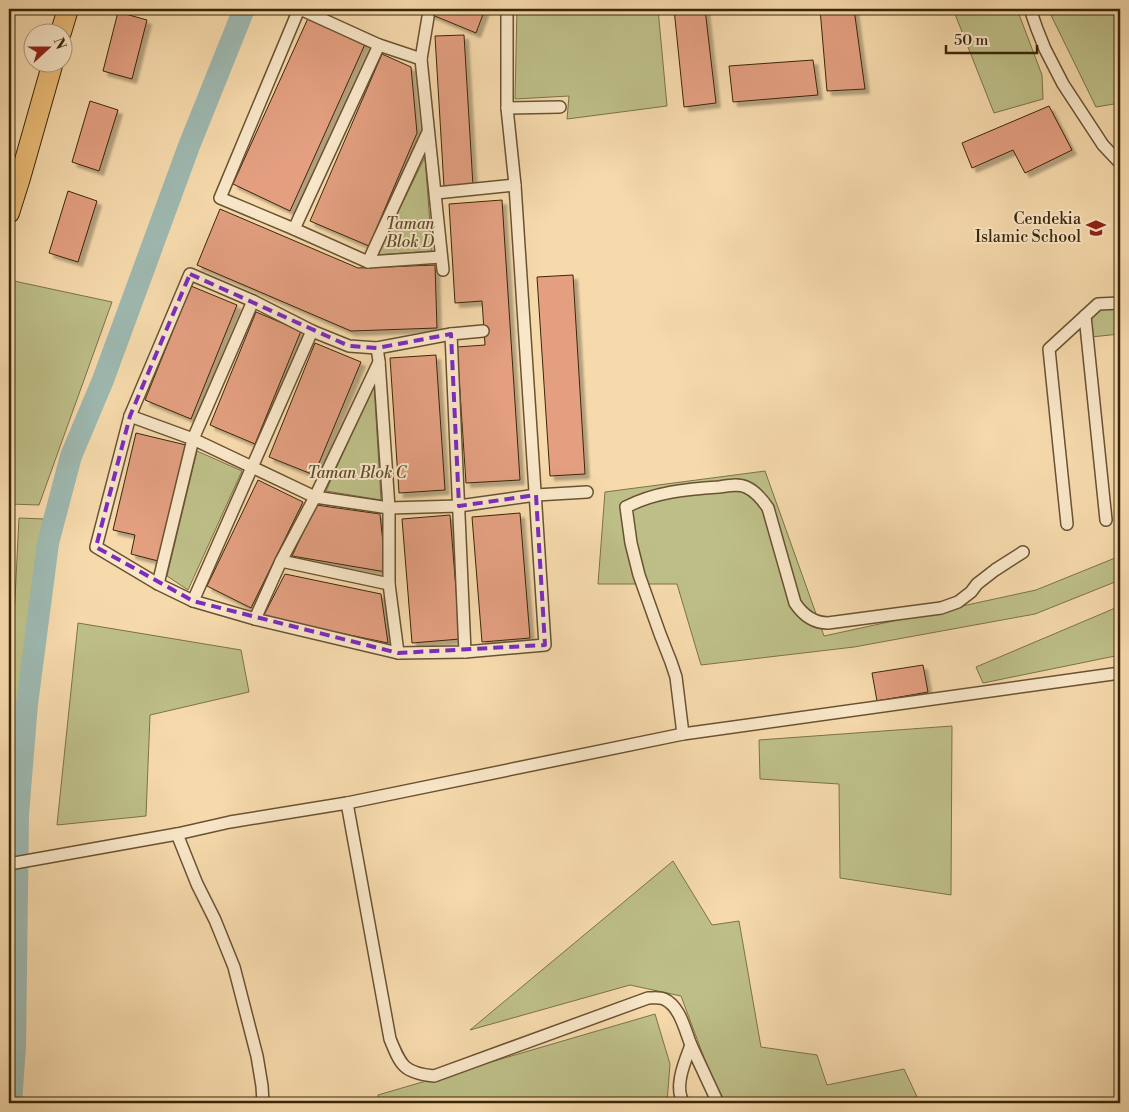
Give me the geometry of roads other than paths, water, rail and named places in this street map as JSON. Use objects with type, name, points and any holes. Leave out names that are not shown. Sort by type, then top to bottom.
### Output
[{"type":"highway","points":[[64,22],[68,9]]},
{"type":"highway","points":[[9,213],[50,72]]},
{"type":"street","points":[[421,59],[379,45],[300,9],[220,198],[368,262],[441,257]]},
{"type":"street","points":[[482,330],[377,348],[349,346],[312,331],[253,301],[190,274],[130,416],[96,547],[158,584],[193,601],[255,619],[398,653],[465,652],[545,645],[515,185],[507,108],[506,9]]},
{"type":"street","points":[[1030,9],[1045,49],[1063,84],[1103,145],[1120,163]]},
{"type":"street","points":[[428,17],[421,59],[443,270]]},
{"type":"street","points":[[294,229],[379,45]]},
{"type":"street","points":[[507,108],[560,107]]},
{"type":"street","points":[[368,262],[429,131]]},
{"type":"street","points":[[436,193],[515,185]]},
{"type":"street","points":[[158,584],[193,438],[253,301]]},
{"type":"street","points":[[1067,524],[1049,350],[1098,304],[1120,303]]},
{"type":"street","points":[[1086,316],[1106,520]]},
{"type":"street","points":[[193,601],[312,331]]},
{"type":"street","points":[[451,334],[465,652]]},
{"type":"street","points":[[377,348],[389,508],[389,584],[398,653]]},
{"type":"street","points":[[255,619],[281,561],[379,361]]},
{"type":"street","points":[[130,416],[193,438],[314,496],[389,508],[459,506],[536,495],[586,492]]},
{"type":"street","points":[[684,734],[676,677],[639,575],[631,543],[626,507],[639,500],[697,488],[745,486],[762,500],[768,508],[795,603],[806,616],[820,623],[941,608],[958,602],[989,574],[1023,552]]},
{"type":"street","points":[[281,561],[389,584]]},
{"type":"street","points":[[9,864],[177,834],[230,822],[347,803],[684,734],[1120,673]]},
{"type":"street","points":[[347,803],[390,1038],[397,1055],[412,1072],[434,1076],[648,998],[662,998],[669,1002],[678,1012],[718,1103]]},
{"type":"street","points":[[177,834],[234,967],[257,1056],[263,1103]]},
{"type":"street","points":[[684,1103],[680,1096],[679,1086],[691,1045]]},
{"type":"waterway","points":[[11,1103],[15,1046],[18,814],[27,704],[48,543],[71,456],[103,380],[189,146],[244,9]]},
{"type":"place","name":"Cendekia Islamic School","points":[[1096,228]]},
{"type":"park label","name":"Taman Blok D","points":[[410,233]]},
{"type":"park label","name":"Taman Blok C","points":[[357,473]]}]
